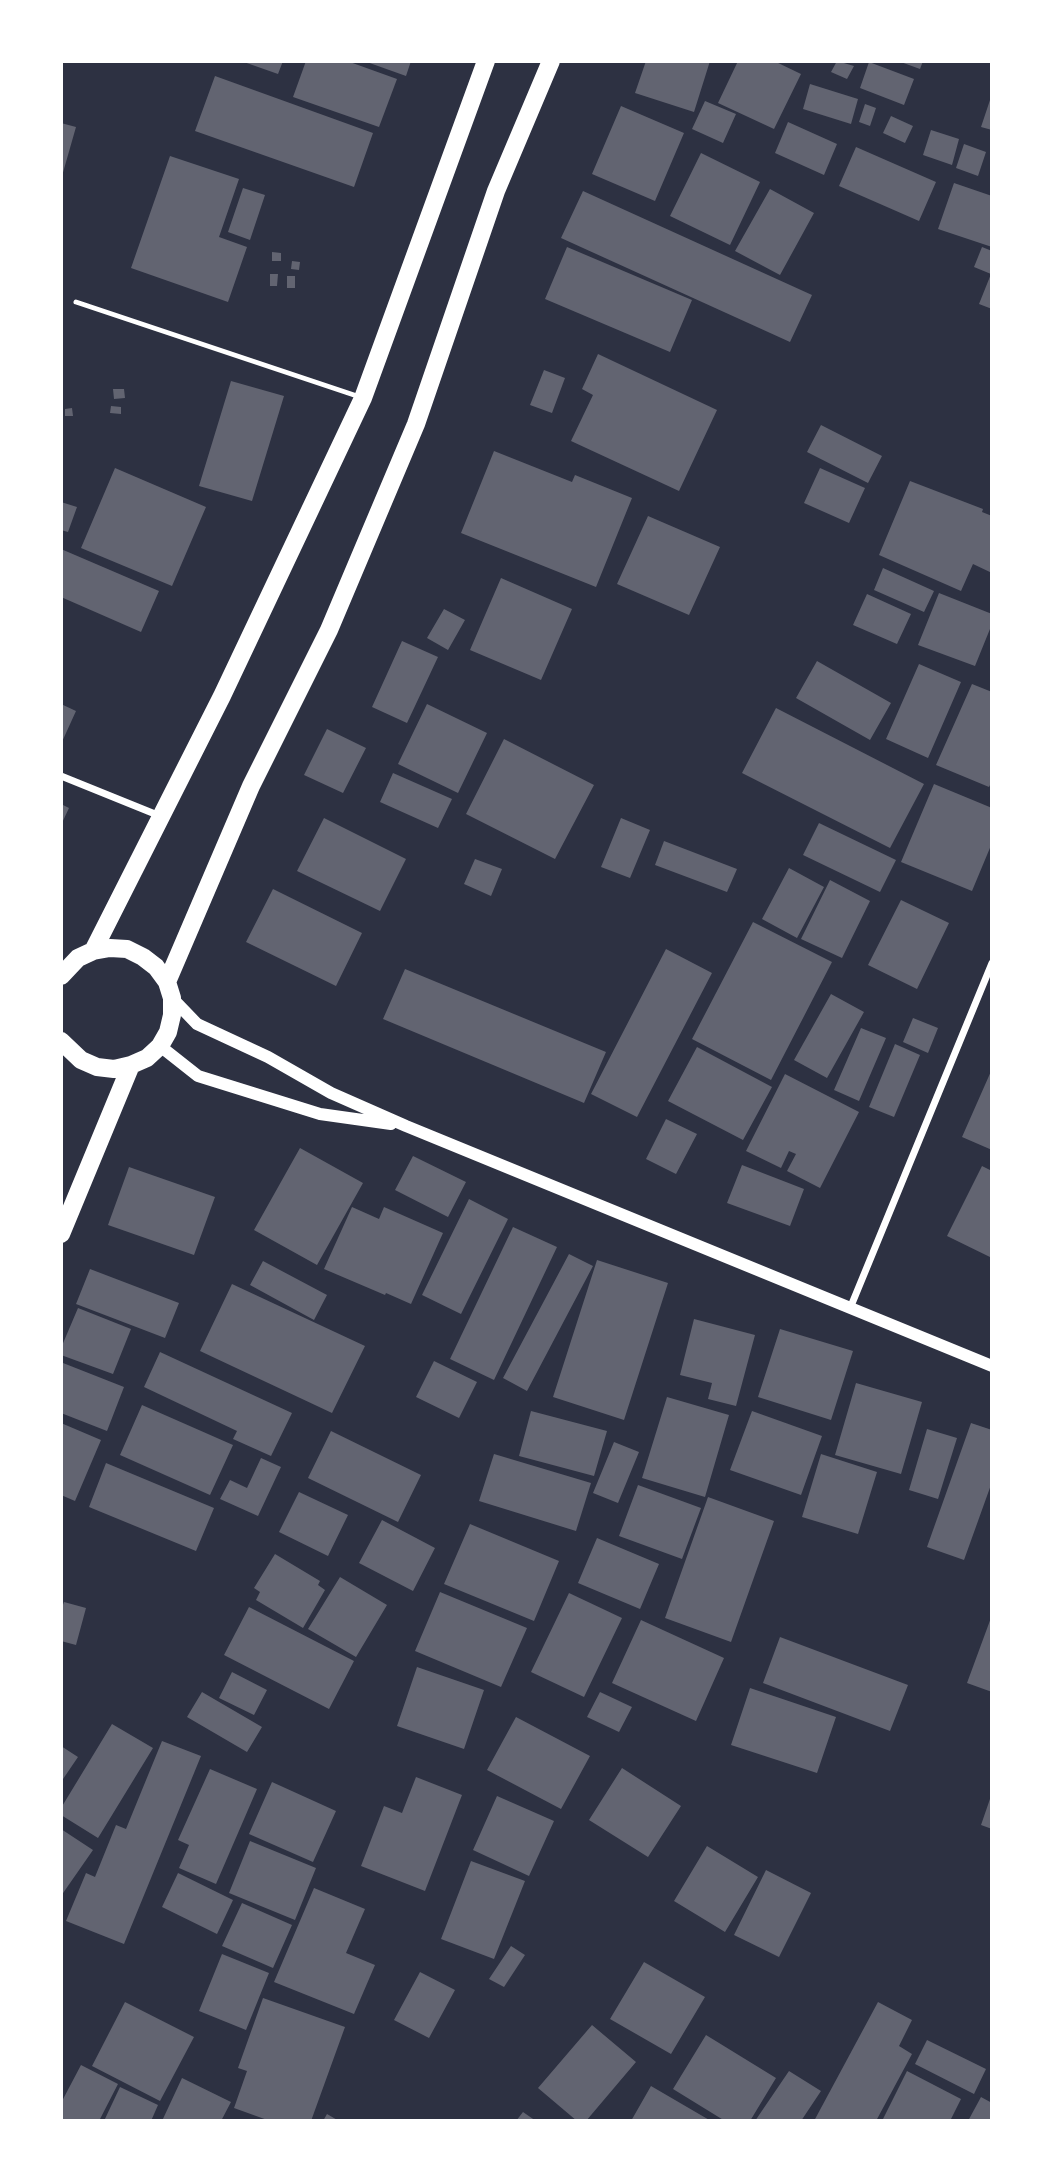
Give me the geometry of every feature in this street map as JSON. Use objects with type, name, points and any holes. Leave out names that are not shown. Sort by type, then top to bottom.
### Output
[{"type":"main road","points":[[93,951],[222,696],[363,398],[486,61]]},
{"type":"main road","points":[[169,990],[251,786],[329,630],[416,424],[496,191],[551,61]]},
{"type":"main road","points":[[61,976],[78,958],[93,951],[110,948],[127,950],[156,967],[169,990],[172,1015],[160,1046],[147,1058],[131,1065],[114,1069],[97,1067],[64,1051]]},
{"type":"main road","points":[[61,1234],[131,1065]]},
{"type":"street","points":[[61,776],[160,816]]},
{"type":"street","points":[[851,1306],[992,964]]},
{"type":"street","points":[[169,990],[197,1024],[268,1057],[331,1093],[405,1126],[851,1306],[992,1366]]},
{"type":"street","points":[[160,1046],[198,1076],[320,1114],[405,1126]]},
{"type":"lane","points":[[76,302],[363,398]]},
{"type":"building","points":[[241,61],[283,61],[278,74]]},
{"type":"building","points":[[306,61],[347,61],[397,79],[379,127],[293,97]]},
{"type":"building","points":[[364,61],[411,61],[406,76]]},
{"type":"building","points":[[646,61],[710,61],[694,112],[635,93]]},
{"type":"building","points":[[738,61],[774,61],[801,74],[774,129],[718,103]]},
{"type":"building","points":[[837,61],[854,66],[847,79],[831,72]]},
{"type":"building","points":[[898,61],[923,61],[920,69]]},
{"type":"building","points":[[869,62],[914,79],[904,105],[860,88]]},
{"type":"building","points":[[215,76],[373,133],[354,187],[195,131]]},
{"type":"building","points":[[810,84],[858,99],[851,124],[803,109]]},
{"type":"building","points":[[992,97],[992,130],[981,127]]},
{"type":"building","points":[[705,101],[736,114],[723,143],[692,129]]},
{"type":"building","points":[[865,104],[876,108],[870,126],[859,122]]},
{"type":"building","points":[[621,106],[684,133],[655,201],[592,174]]},
{"type":"building","points":[[891,116],[913,126],[905,143],[883,133]]},
{"type":"building","points":[[788,122],[837,144],[824,175],[775,153]]},
{"type":"building","points":[[61,123],[76,127],[62,176],[61,176]]},
{"type":"building","points":[[931,130],[959,139],[952,165],[923,155]]},
{"type":"building","points":[[964,144],[986,152],[978,176],[956,168]]},
{"type":"building","points":[[856,147],[936,182],[919,221],[839,186]]},
{"type":"building","points":[[701,153],[760,182],[730,245],[670,216]]},
{"type":"building","points":[[170,156],[239,179],[219,237],[247,247],[228,302],[131,268]]},
{"type":"building","points":[[954,183],[992,196],[992,247],[938,229]]},
{"type":"building","points":[[243,188],[265,195],[250,240],[228,232]]},
{"type":"building","points":[[770,189],[814,213],[780,275],[735,251]]},
{"type":"building","points":[[583,191],[812,295],[790,342],[561,238]]},
{"type":"building","points":[[567,247],[692,300],[670,352],[545,299]]},
{"type":"building","points":[[982,247],[992,251],[992,309],[979,304],[991,274],[974,267]]},
{"type":"building","points":[[272,252],[281,253],[281,261],[272,261]]},
{"type":"building","points":[[292,261],[300,262],[299,270],[291,269]]},
{"type":"building","points":[[270,274],[278,274],[277,286],[270,286]]},
{"type":"building","points":[[287,276],[295,276],[295,288],[287,288]]},
{"type":"building","points":[[598,354],[717,410],[679,491],[571,441],[593,395],[582,389]]},
{"type":"building","points":[[544,370],[565,378],[552,413],[530,405]]},
{"type":"building","points":[[231,381],[284,396],[252,501],[199,486]]},
{"type":"building","points":[[113,389],[124,389],[125,398],[114,399]]},
{"type":"building","points":[[111,406],[121,407],[121,414],[110,413]]},
{"type":"building","points":[[72,408],[73,416],[65,416],[65,409]]},
{"type":"building","points":[[821,425],[882,456],[868,483],[807,452]]},
{"type":"building","points":[[494,451],[572,482],[575,475],[632,498],[596,587],[461,533]]},
{"type":"building","points":[[115,468],[206,507],[172,586],[81,548]]},
{"type":"building","points":[[820,468],[865,488],[849,523],[804,503]]},
{"type":"building","points":[[910,481],[983,509],[982,512],[992,516],[992,573],[973,564],[961,591],[879,555]]},
{"type":"building","points":[[61,502],[77,507],[68,532],[61,530]]},
{"type":"building","points":[[648,516],[720,547],[689,615],[617,584]]},
{"type":"building","points":[[61,549],[159,591],[141,632],[61,597]]},
{"type":"building","points":[[883,568],[934,591],[924,612],[874,590]]},
{"type":"building","points":[[501,578],[572,609],[541,680],[470,650]]},
{"type":"building","points":[[939,593],[992,614],[992,624],[975,666],[918,645]]},
{"type":"building","points":[[867,594],[911,614],[897,644],[853,625]]},
{"type":"building","points":[[444,609],[465,620],[448,650],[427,638]]},
{"type":"building","points":[[402,641],[438,657],[407,723],[372,707]]},
{"type":"building","points":[[817,661],[891,703],[870,740],[796,698]]},
{"type":"building","points":[[919,664],[961,682],[928,758],[886,739]]},
{"type":"building","points":[[972,684],[992,692],[992,781],[989,787],[936,765]]},
{"type":"building","points":[[61,704],[76,711],[61,744]]},
{"type":"building","points":[[427,704],[487,733],[458,793],[398,764]]},
{"type":"building","points":[[776,708],[924,784],[890,848],[742,773]]},
{"type":"building","points":[[327,729],[366,748],[343,793],[304,775]]},
{"type":"building","points":[[504,739],[594,785],[555,859],[466,814]]},
{"type":"building","points":[[393,773],[452,799],[438,828],[380,802]]},
{"type":"building","points":[[934,784],[992,808],[992,843],[972,891],[901,862]]},
{"type":"building","points":[[61,804],[69,808],[61,825]]},
{"type":"building","points":[[324,818],[406,859],[380,911],[297,871]]},
{"type":"building","points":[[621,818],[650,830],[630,878],[601,867]]},
{"type":"building","points":[[819,823],[896,860],[880,892],[803,855]]},
{"type":"building","points":[[664,841],[737,869],[727,892],[655,865]]},
{"type":"building","points":[[475,859],[502,869],[491,896],[464,884]]},
{"type":"building","points":[[789,868],[824,887],[797,938],[762,919]]},
{"type":"building","points":[[830,880],[870,901],[842,958],[801,939]]},
{"type":"building","points":[[273,889],[362,933],[336,986],[246,942]]},
{"type":"building","points":[[901,900],[949,923],[917,989],[868,965]]},
{"type":"building","points":[[753,922],[832,962],[771,1080],[692,1039]]},
{"type":"building","points":[[666,949],[712,973],[637,1117],[591,1094]]},
{"type":"building","points":[[405,969],[606,1052],[584,1103],[383,1019]]},
{"type":"building","points":[[831,994],[864,1012],[827,1078],[794,1060]]},
{"type":"building","points":[[913,1018],[938,1028],[928,1053],[903,1042]]},
{"type":"building","points":[[861,1028],[886,1038],[859,1101],[834,1090]]},
{"type":"building","points":[[895,1044],[920,1055],[894,1117],[869,1107]]},
{"type":"building","points":[[697,1047],[772,1087],[743,1140],[668,1101]]},
{"type":"building","points":[[992,1069],[992,1150],[962,1137]]},
{"type":"building","points":[[785,1074],[859,1112],[820,1188],[787,1171],[796,1154],[789,1151],[781,1168],[746,1151]]},
{"type":"building","points":[[666,1119],[697,1134],[676,1174],[646,1159]]},
{"type":"building","points":[[300,1148],[363,1183],[317,1265],[254,1230]]},
{"type":"building","points":[[413,1156],[466,1182],[448,1217],[395,1190]]},
{"type":"building","points":[[742,1165],[804,1189],[790,1226],[727,1203]]},
{"type":"building","points":[[982,1166],[992,1171],[992,1258],[947,1236]]},
{"type":"building","points":[[129,1167],[215,1197],[194,1255],[108,1225]]},
{"type":"building","points":[[469,1199],[508,1219],[461,1314],[422,1295]]},
{"type":"building","points":[[352,1207],[379,1219],[384,1207],[443,1233],[411,1304],[324,1269]]},
{"type":"building","points":[[513,1227],[557,1247],[494,1380],[450,1359]]},
{"type":"building","points":[[569,1254],[593,1266],[527,1391],[503,1378]]},
{"type":"building","points":[[597,1260],[668,1283],[624,1420],[553,1397]]},
{"type":"building","points":[[263,1261],[327,1295],[314,1320],[250,1285]]},
{"type":"building","points":[[90,1269],[179,1303],[165,1338],[76,1304]]},
{"type":"building","points":[[232,1284],[365,1346],[332,1413],[200,1351]]},
{"type":"building","points":[[78,1308],[131,1329],[113,1374],[61,1355],[61,1348]]},
{"type":"building","points":[[694,1319],[755,1335],[736,1406],[708,1399],[712,1383],[680,1375]]},
{"type":"building","points":[[780,1329],[853,1351],[831,1420],[758,1397]]},
{"type":"building","points":[[160,1352],[292,1413],[271,1456],[233,1439],[237,1431],[144,1387]]},
{"type":"building","points":[[434,1361],[477,1382],[459,1418],[416,1397]]},
{"type":"building","points":[[63,1363],[124,1387],[107,1431],[61,1413]]},
{"type":"building","points":[[856,1383],[922,1402],[901,1474],[835,1455]]},
{"type":"building","points":[[667,1397],[729,1415],[705,1497],[642,1478]]},
{"type":"building","points":[[142,1405],[233,1445],[210,1495],[120,1455]]},
{"type":"building","points":[[531,1411],[607,1431],[594,1476],[519,1456]]},
{"type":"building","points":[[752,1411],[822,1436],[801,1495],[730,1470]]},
{"type":"building","points":[[61,1423],[101,1440],[75,1501],[61,1495]]},
{"type":"building","points":[[971,1423],[992,1430],[992,1482],[964,1560],[927,1547]]},
{"type":"building","points":[[927,1429],[957,1438],[938,1499],[909,1490]]},
{"type":"building","points":[[331,1431],[421,1475],[398,1522],[308,1478]]},
{"type":"building","points":[[614,1442],[639,1452],[618,1503],[593,1493]]},
{"type":"building","points":[[494,1454],[591,1483],[576,1531],[479,1501]]},
{"type":"building","points":[[821,1454],[877,1472],[858,1534],[802,1517]]},
{"type":"building","points":[[261,1458],[281,1467],[258,1516],[220,1499],[230,1480],[247,1488]]},
{"type":"building","points":[[106,1463],[214,1508],[196,1551],[89,1507]]},
{"type":"building","points":[[638,1485],[701,1508],[682,1559],[619,1536]]},
{"type":"building","points":[[299,1492],[348,1515],[328,1556],[279,1532]]},
{"type":"building","points":[[708,1497],[774,1521],[731,1642],[665,1618]]},
{"type":"building","points":[[382,1520],[435,1548],[413,1591],[359,1563]]},
{"type":"building","points":[[470,1524],[559,1561],[534,1621],[444,1584]]},
{"type":"building","points":[[597,1538],[659,1564],[640,1609],[578,1583]]},
{"type":"building","points":[[275,1554],[320,1581],[318,1585],[325,1590],[303,1628],[256,1600],[260,1592],[254,1588]]},
{"type":"building","points":[[340,1577],[387,1605],[356,1657],[308,1629]]},
{"type":"building","points":[[440,1592],[527,1628],[501,1687],[415,1651]]},
{"type":"building","points":[[569,1593],[622,1618],[584,1697],[531,1672]]},
{"type":"building","points":[[64,1602],[86,1608],[76,1645],[61,1641],[61,1610]]},
{"type":"building","points":[[249,1607],[354,1661],[329,1709],[224,1655]]},
{"type":"building","points":[[992,1615],[992,1692],[967,1683]]},
{"type":"building","points":[[641,1620],[724,1658],[696,1721],[612,1683]]},
{"type":"building","points":[[780,1637],[908,1685],[890,1731],[763,1683]]},
{"type":"building","points":[[417,1667],[484,1690],[464,1749],[397,1726]]},
{"type":"building","points":[[232,1672],[267,1690],[254,1715],[219,1698]]},
{"type":"building","points":[[750,1688],[836,1717],[817,1773],[731,1745]]},
{"type":"building","points":[[202,1692],[262,1727],[247,1752],[187,1717]]},
{"type":"building","points":[[600,1692],[632,1707],[619,1732],[587,1717]]},
{"type":"building","points":[[516,1717],[590,1756],[561,1809],[487,1770]]},
{"type":"building","points":[[112,1724],[153,1748],[98,1838],[61,1815],[61,1808]]},
{"type":"building","points":[[162,1741],[201,1756],[124,1944],[66,1921],[86,1873],[95,1877],[116,1825],[126,1829]]},
{"type":"building","points":[[61,1746],[78,1757],[61,1782]]},
{"type":"building","points":[[622,1768],[681,1806],[648,1857],[589,1820]]},
{"type":"building","points":[[210,1769],[257,1789],[216,1884],[179,1868],[189,1845],[178,1840]]},
{"type":"building","points":[[416,1777],[462,1795],[425,1891],[361,1866],[384,1806],[402,1813]]},
{"type":"building","points":[[272,1782],[336,1811],[313,1862],[249,1834]]},
{"type":"building","points":[[497,1796],[554,1821],[529,1876],[473,1850]]},
{"type":"building","points":[[992,1796],[992,1829],[981,1825]]},
{"type":"building","points":[[61,1829],[93,1850],[61,1896]]},
{"type":"building","points":[[250,1841],[316,1868],[295,1920],[229,1893]]},
{"type":"building","points":[[707,1846],[758,1877],[725,1932],[674,1901]]},
{"type":"building","points":[[471,1861],[525,1881],[494,1959],[441,1939]]},
{"type":"building","points":[[766,1870],[811,1893],[779,1957],[734,1935]]},
{"type":"building","points":[[178,1873],[233,1900],[217,1934],[162,1907]]},
{"type":"building","points":[[314,1888],[365,1909],[346,1953],[375,1965],[354,2014],[274,1982]]},
{"type":"building","points":[[242,1903],[292,1925],[273,1968],[222,1946]]},
{"type":"building","points":[[511,1946],[525,1955],[504,1987],[489,1979]]},
{"type":"building","points":[[222,1954],[269,1973],[246,2030],[199,2011]]},
{"type":"building","points":[[644,1962],[705,1997],[671,2054],[610,2019]]},
{"type":"building","points":[[420,1972],[455,1990],[429,2038],[394,2020]]},
{"type":"building","points":[[263,1998],[345,2027],[311,2121],[270,2121],[234,2108],[247,2071],[238,2068]]},
{"type":"building","points":[[125,2002],[194,2037],[160,2101],[92,2066]]},
{"type":"building","points":[[878,2002],[912,2020],[899,2046],[912,2054],[876,2121],[814,2121]]},
{"type":"building","points":[[592,2025],[636,2062],[586,2121],[577,2121],[538,2088]]},
{"type":"building","points":[[706,2035],[776,2078],[750,2121],[725,2121],[673,2089]]},
{"type":"building","points":[[927,2040],[986,2069],[974,2094],[915,2064]]},
{"type":"building","points":[[81,2065],[118,2084],[99,2121],[61,2121],[61,2103]]},
{"type":"building","points":[[789,2071],[821,2091],[801,2121],[755,2121]]},
{"type":"building","points":[[907,2071],[961,2099],[950,2121],[882,2121]]},
{"type":"building","points":[[182,2078],[231,2102],[221,2121],[162,2121]]},
{"type":"building","points":[[651,2086],[711,2121],[631,2121]]},
{"type":"building","points":[[120,2087],[158,2105],[151,2121],[104,2121]]},
{"type":"building","points":[[981,2097],[992,2103],[992,2121],[968,2121]]},
{"type":"building","points":[[523,2112],[536,2121],[516,2121]]},
{"type":"building","points":[[327,2114],[339,2121],[323,2121]]}]
